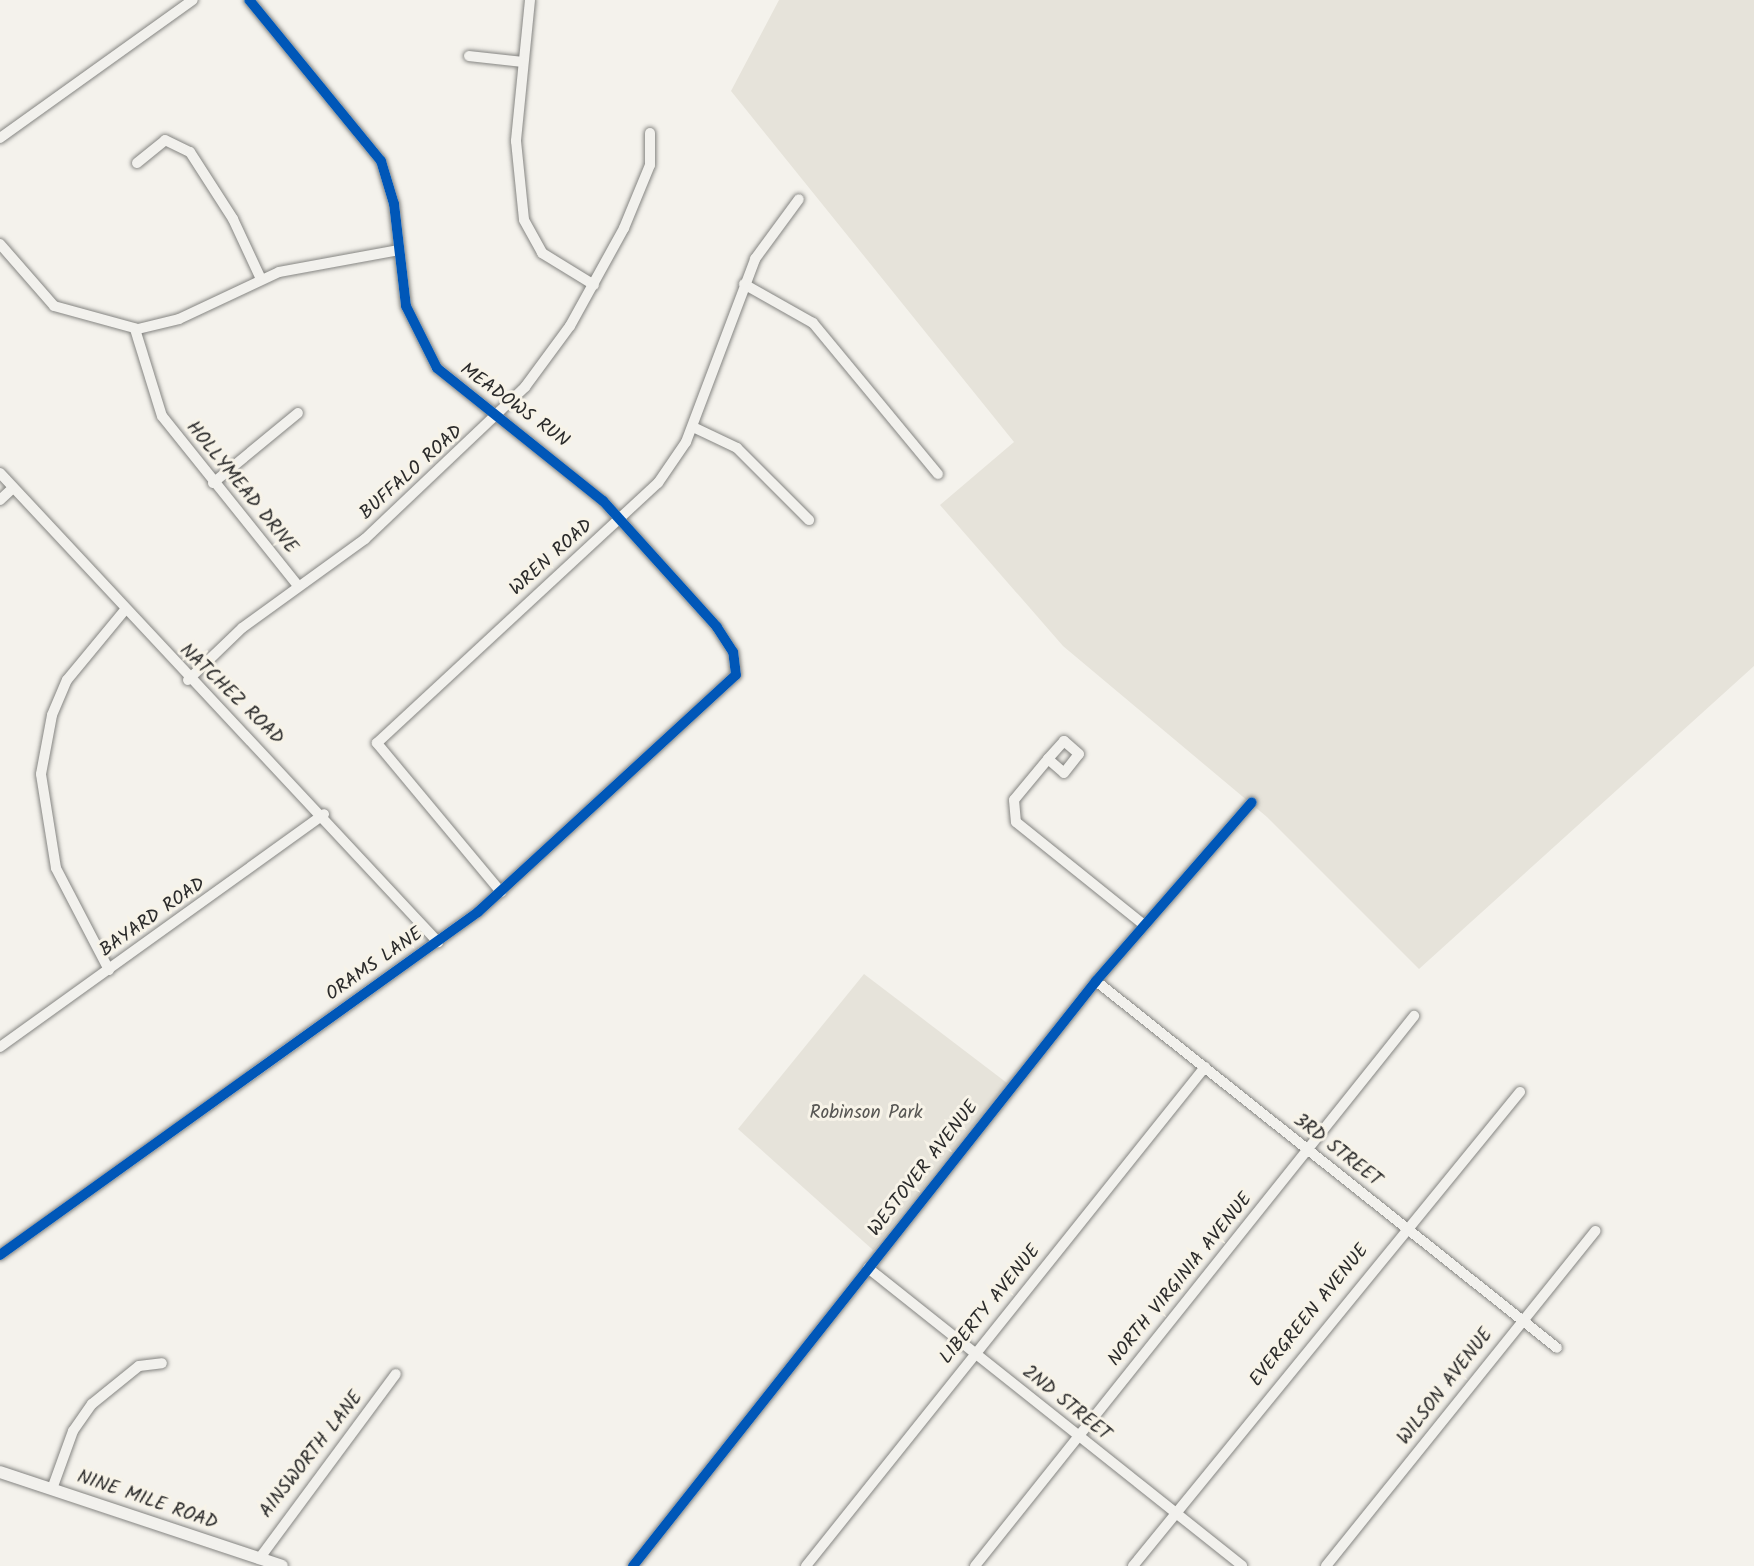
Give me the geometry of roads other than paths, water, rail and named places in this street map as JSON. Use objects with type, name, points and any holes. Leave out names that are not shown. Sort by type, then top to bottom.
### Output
[{"type":"main road","name":"NINE MILE ROAD","points":[[0,1472],[282,1566]]},
{"type":"street","points":[[0,138],[193,0]]},
{"type":"street","name":"MEADOWS RUN","points":[[249,0],[290,57],[368,138],[394,204],[406,306],[422,346],[447,380],[562,463],[620,520],[710,618],[737,667]]},
{"type":"street","points":[[530,0],[516,141],[524,220],[542,253],[594,285]]},
{"type":"street","points":[[469,57],[523,62]]},
{"type":"street","name":"BUFFALO ROAD","points":[[188,680],[298,586],[365,539],[497,418],[552,352],[594,285],[639,198],[654,151],[650,132]]},
{"type":"street","points":[[137,163],[164,141],[190,152],[233,219],[261,279]]},
{"type":"street","name":"WREN ROAD","points":[[501,892],[377,743],[658,483],[693,427],[744,284],[799,199]]},
{"type":"street","points":[[0,244],[54,306],[135,329],[179,319],[261,279],[324,258],[399,250]]},
{"type":"street","points":[[744,284],[813,323],[938,474]]},
{"type":"street","name":"HOLLYMEAD DRIVE","points":[[135,329],[162,416],[298,586]]},
{"type":"street","points":[[213,483],[298,413]]},
{"type":"street","points":[[693,427],[737,448],[809,520]]},
{"type":"street","name":"NATCHEZ ROAD","points":[[0,473],[188,680],[324,814],[438,942]]},
{"type":"street","points":[[0,500],[13,488]]},
{"type":"street","points":[[109,970],[56,868],[41,774],[67,680],[124,611]]},
{"type":"street","name":"ORAMS LANE","points":[[0,1255],[438,942],[501,892],[725,690],[737,667]]},
{"type":"street","points":[[1048,760],[1014,800],[1016,822],[1143,924]]},
{"type":"street","name":"WESTOVER AVENUE","points":[[634,1566],[1096,981],[1252,802]]},
{"type":"street","name":"BAYARD ROAD","points":[[0,1047],[324,814]]},
{"type":"street","name":"3RD STREET","points":[[1096,981],[1557,1348]]},
{"type":"street","name":"NORTH VIRGINIA AVENUE","points":[[975,1566],[1414,1016]]},
{"type":"street","name":"LIBERTY AVENUE","points":[[806,1566],[1205,1067]]},
{"type":"street","name":"EVERGREEN AVENUE","points":[[1133,1566],[1404,1227],[1520,1092]]},
{"type":"street","name":"WILSON AVENUE","points":[[1326,1566],[1595,1231]]},
{"type":"street","name":"2ND STREET","points":[[868,1268],[1242,1566]]},
{"type":"street","points":[[51,1489],[73,1431],[92,1404],[139,1366],[162,1363]]},
{"type":"street","name":"AINSWORTH LANE","points":[[259,1559],[396,1374]]},
{"type":"park label","name":"Robinson Park","points":[[866,1114]]}]
